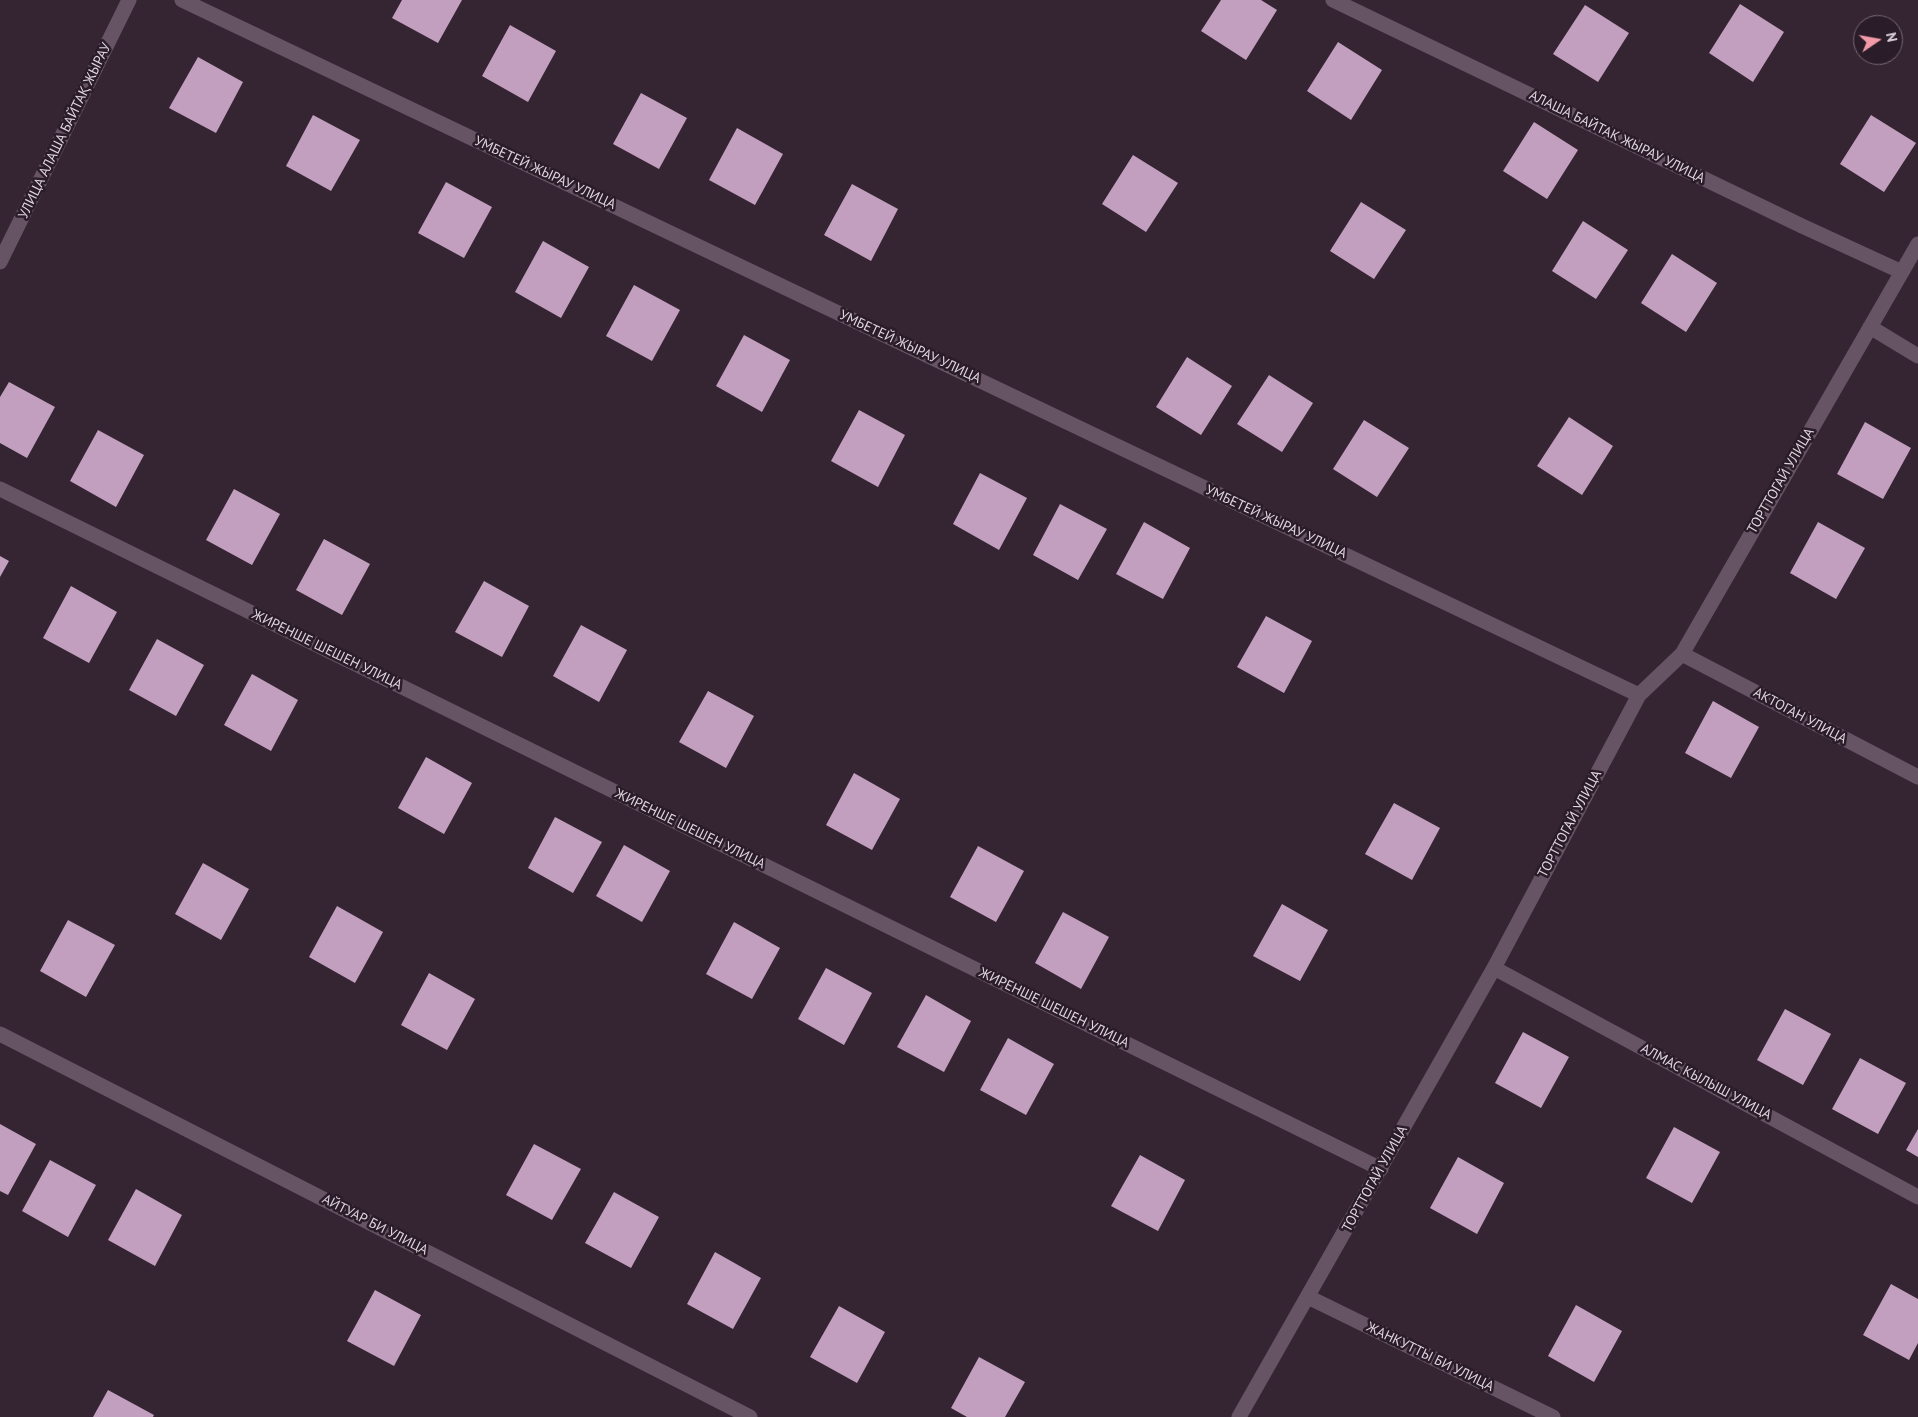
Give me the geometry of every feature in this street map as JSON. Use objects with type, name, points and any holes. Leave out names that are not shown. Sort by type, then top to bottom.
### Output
[{"type":"street","name":"УЛИЦА АЛАША БАЙТАҚ ЖЫРАУ","points":[[0,262],[129,0]]},
{"type":"street","name":"УМБЕТЕЙ ЖЫРАУ УЛИЦА","points":[[182,0],[1639,695]]},
{"type":"street","name":"АЛАША БАЙТАК ЖЫРАУ УЛИЦА","points":[[1333,0],[1802,226],[1902,272]]},
{"type":"street","name":"ТОРТТОГАЙ УЛИЦА","points":[[1239,1417],[1494,968],[1639,695],[1682,654],[1918,244]]},
{"type":"street","points":[[1870,327],[1918,356]]},
{"type":"street","name":"ЖИРЕНШЕ ШЕШЕН УЛИЦА","points":[[0,489],[1381,1169]]},
{"type":"street","name":"АКТОГАН УЛИЦА","points":[[1682,654],[1918,777]]},
{"type":"street","name":"АЛМАС КЫЛЫШ УЛИЦА","points":[[1494,968],[1918,1197]]},
{"type":"street","name":"АЙТУАР БИ УЛИЦА","points":[[0,1034],[750,1417]]},
{"type":"street","name":"ЖАНКУТТЫ БИ УЛИЦА","points":[[1308,1297],[1553,1417]]},
{"type":"building","points":[[402,0],[462,0],[438,43],[392,18]]},
{"type":"building","points":[[1221,0],[1261,0],[1277,10],[1246,60],[1201,31]]},
{"type":"building","points":[[1740,4],[1784,32],[1753,82],[1709,53]]},
{"type":"building","points":[[1585,5],[1629,33],[1598,82],[1553,54]]},
{"type":"building","points":[[510,25],[556,51],[528,102],[482,76]]},
{"type":"building","points":[[1338,42],[1382,70],[1351,120],[1307,91]]},
{"type":"building","points":[[198,57],[243,82],[216,133],[169,108]]},
{"type":"building","points":[[641,93],[687,118],[659,169],[613,144]]},
{"type":"building","points":[[313,115],[360,140],[331,191],[286,166]]},
{"type":"building","points":[[1871,115],[1916,143],[1884,192],[1840,164]]},
{"type":"building","points":[[1534,122],[1578,150],[1547,199],[1503,171]]},
{"type":"building","points":[[737,128],[783,154],[755,205],[709,180]]},
{"type":"building","points":[[1133,155],[1178,183],[1146,232],[1102,204]]},
{"type":"building","points":[[446,182],[492,207],[464,258],[418,233]]},
{"type":"building","points":[[852,184],[898,209],[871,261],[824,235]]},
{"type":"building","points":[[1361,202],[1406,230],[1374,279],[1330,251]]},
{"type":"building","points":[[1583,221],[1628,250],[1596,299],[1552,271]]},
{"type":"building","points":[[543,241],[589,267],[561,318],[515,292]]},
{"type":"building","points":[[1672,254],[1717,283],[1686,332],[1641,303]]},
{"type":"building","points":[[634,285],[680,310],[652,361],[606,336]]},
{"type":"building","points":[[744,335],[790,360],[762,412],[716,386]]},
{"type":"building","points":[[1187,357],[1232,386],[1201,435],[1156,407]]},
{"type":"building","points":[[1269,375],[1313,403],[1282,452],[1237,424]]},
{"type":"building","points":[[9,382],[55,407],[27,458],[0,443],[0,397]]},
{"type":"building","points":[[859,410],[905,435],[878,487],[831,461]]},
{"type":"building","points":[[1569,417],[1613,446],[1582,495],[1537,466]]},
{"type":"building","points":[[1364,420],[1409,448],[1377,497],[1333,469]]},
{"type":"building","points":[[1865,422],[1911,448],[1883,499],[1837,474]]},
{"type":"building","points":[[98,430],[144,455],[116,507],[70,481]]},
{"type":"building","points":[[980,473],[1027,498],[999,550],[953,524]]},
{"type":"building","points":[[234,489],[280,514],[252,565],[206,540]]},
{"type":"building","points":[[1060,504],[1107,529],[1078,580],[1033,555]]},
{"type":"building","points":[[1144,522],[1190,548],[1163,599],[1116,574]]},
{"type":"building","points":[[1818,522],[1865,548],[1836,599],[1790,573]]},
{"type":"building","points":[[324,539],[370,564],[342,615],[296,590]]},
{"type":"building","points":[[0,556],[9,561],[0,577]]},
{"type":"building","points":[[484,581],[529,606],[502,657],[455,632]]},
{"type":"building","points":[[71,586],[117,612],[89,663],[43,638]]},
{"type":"building","points":[[1266,616],[1312,641],[1284,693],[1237,667]]},
{"type":"building","points":[[581,625],[627,650],[599,702],[553,676]]},
{"type":"building","points":[[157,639],[204,665],[176,716],[129,690]]},
{"type":"building","points":[[252,674],[298,700],[271,751],[224,725]]},
{"type":"building","points":[[708,691],[754,716],[726,768],[679,742]]},
{"type":"building","points":[[1713,701],[1759,727],[1731,778],[1685,753]]},
{"type":"building","points":[[426,757],[472,783],[444,834],[398,808]]},
{"type":"building","points":[[854,773],[900,799],[872,850],[826,825]]},
{"type":"building","points":[[1394,803],[1440,828],[1412,880],[1365,854]]},
{"type":"building","points":[[555,817],[602,842],[573,893],[528,868]]},
{"type":"building","points":[[624,845],[670,871],[642,922],[596,896]]},
{"type":"building","points":[[978,846],[1024,871],[996,922],[950,897]]},
{"type":"building","points":[[203,863],[249,889],[221,940],[175,914]]},
{"type":"building","points":[[1282,904],[1328,930],[1300,981],[1253,956]]},
{"type":"building","points":[[337,906],[383,932],[355,983],[309,957]]},
{"type":"building","points":[[1063,912],[1109,937],[1081,989],[1035,963]]},
{"type":"building","points":[[68,920],[115,945],[86,997],[40,971]]},
{"type":"building","points":[[734,922],[780,948],[752,999],[706,974]]},
{"type":"building","points":[[826,968],[872,993],[844,1045],[798,1019]]},
{"type":"building","points":[[429,973],[475,999],[447,1050],[401,1025]]},
{"type":"building","points":[[926,995],[971,1021],[944,1072],[897,1047]]},
{"type":"building","points":[[1785,1009],[1831,1034],[1803,1085],[1757,1060]]},
{"type":"building","points":[[1523,1032],[1569,1057],[1541,1108],[1495,1083]]},
{"type":"building","points":[[1008,1038],[1054,1064],[1026,1115],[980,1090]]},
{"type":"building","points":[[1860,1058],[1906,1083],[1878,1134],[1832,1109]]},
{"type":"building","points":[[0,1124],[36,1144],[8,1195],[0,1191]]},
{"type":"building","points":[[1674,1127],[1720,1152],[1692,1203],[1646,1178]]},
{"type":"building","points":[[1918,1129],[1918,1157],[1906,1150]]},
{"type":"building","points":[[534,1144],[581,1169],[552,1220],[506,1195]]},
{"type":"building","points":[[1140,1155],[1185,1180],[1158,1231],[1111,1206]]},
{"type":"building","points":[[1458,1157],[1504,1183],[1477,1234],[1430,1208]]},
{"type":"building","points":[[50,1160],[96,1185],[68,1237],[22,1211]]},
{"type":"building","points":[[136,1189],[182,1215],[155,1266],[108,1240]]},
{"type":"building","points":[[614,1192],[659,1217],[631,1268],[585,1243]]},
{"type":"building","points":[[715,1252],[761,1278],[733,1329],[687,1304]]},
{"type":"building","points":[[1891,1284],[1918,1299],[1918,1343],[1909,1360],[1863,1335]]},
{"type":"building","points":[[375,1290],[421,1315],[394,1366],[347,1341]]},
{"type":"building","points":[[1576,1305],[1622,1331],[1594,1382],[1548,1356]]},
{"type":"building","points":[[839,1306],[885,1332],[857,1383],[810,1357]]},
{"type":"building","points":[[979,1357],[1025,1382],[1005,1417],[967,1417],[951,1408]]},
{"type":"building","points":[[108,1390],[154,1415],[153,1417],[93,1417]]}]
